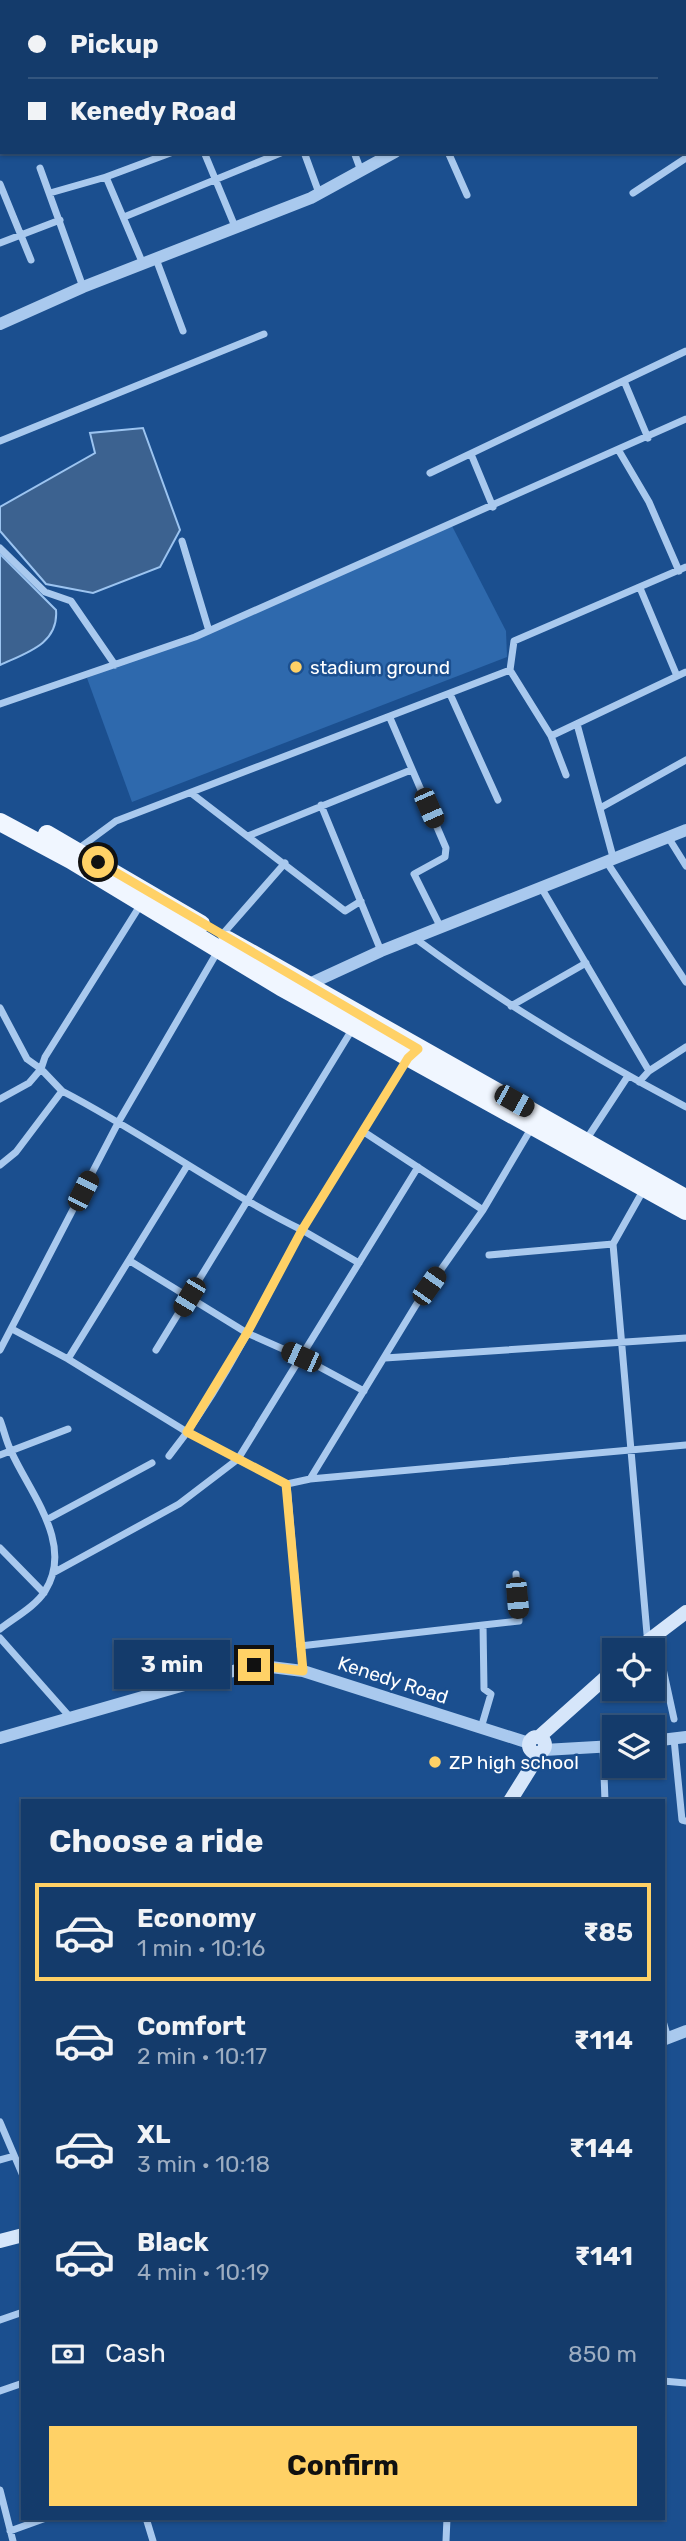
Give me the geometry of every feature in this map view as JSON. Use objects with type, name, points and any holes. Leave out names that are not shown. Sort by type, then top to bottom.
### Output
[{"type":"main road","points":[[0,810],[77,849],[220,943],[533,1126],[686,1211]]},
{"type":"main road","points":[[0,822],[142,903],[220,943]]},
{"type":"main road","points":[[301,991],[353,1028],[413,1054],[585,1140],[686,1198]]},
{"type":"main road","points":[[659,1638],[686,1612]]},
{"type":"main road","points":[[664,1638],[686,1625]]},
{"type":"main road","points":[[511,1799],[539,1745],[602,1682]]},
{"type":"main road","points":[[539,1745],[602,1690]]},
{"type":"main road","points":[[0,2241],[21,2236]]},
{"type":"street","points":[[50,193],[106,177],[168,154]]},
{"type":"street","points":[[205,154],[236,229]]},
{"type":"street","points":[[124,217],[278,154]]},
{"type":"street","points":[[305,154],[319,193]]},
{"type":"street","points":[[355,154],[361,171]]},
{"type":"street","points":[[0,324],[83,287],[236,229],[319,193],[391,154]]},
{"type":"street","points":[[448,154],[467,195]]},
{"type":"street","points":[[633,193],[686,158]]},
{"type":"street","points":[[40,168],[83,287]]},
{"type":"street","points":[[106,177],[183,331]]},
{"type":"street","points":[[0,184],[3,200],[31,260]]},
{"type":"street","points":[[0,243],[60,220]]},
{"type":"street","points":[[0,441],[264,334]]},
{"type":"street","points":[[430,473],[686,351]]},
{"type":"street","points":[[624,381],[648,438]]},
{"type":"street","points":[[0,704],[209,631],[686,419]]},
{"type":"street","points":[[566,775],[551,736],[510,670],[514,641],[682,569],[649,502],[619,451]]},
{"type":"street","points":[[471,454],[493,507]]},
{"type":"street","points":[[182,541],[209,631]]},
{"type":"street","points":[[0,548],[45,592],[71,601],[115,665]]},
{"type":"street","points":[[640,588],[677,676]]},
{"type":"street","points":[[77,849],[116,821],[510,670]]},
{"type":"street","points":[[551,736],[686,672]]},
{"type":"street","points":[[450,694],[498,800]]},
{"type":"street","points":[[390,718],[446,848],[445,858],[414,874],[441,928]]},
{"type":"street","points":[[577,724],[602,807],[610,859],[686,982]]},
{"type":"street","points":[[602,807],[686,760]]},
{"type":"street","points":[[248,836],[411,769]]},
{"type":"street","points":[[191,793],[345,911],[361,901]]},
{"type":"street","points":[[321,805],[381,951]]},
{"type":"street","points":[[301,991],[381,951],[686,830]]},
{"type":"street","points":[[668,837],[686,866]]},
{"type":"street","points":[[0,1350],[119,1121],[220,943],[285,863]]},
{"type":"street","points":[[542,889],[649,1071]]},
{"type":"street","points":[[0,1099],[29,1083],[41,1069],[45,1057],[142,903]]},
{"type":"street","points":[[416,939],[511,1006],[628,1076],[686,1107]]},
{"type":"street","points":[[511,1006],[586,963]]},
{"type":"street","points":[[0,1008],[27,1059],[62,1091],[119,1121],[246,1202],[359,1263]]},
{"type":"street","points":[[156,1350],[353,1028]]},
{"type":"street","points":[[639,1082],[649,1071],[686,1046]]},
{"type":"street","points":[[169,1456],[187,1432],[247,1333],[302,1230],[413,1054]]},
{"type":"street","points":[[585,1140],[628,1076]]},
{"type":"street","points":[[0,1166],[16,1152],[62,1091]]},
{"type":"street","points":[[310,1479],[416,1305],[483,1210],[533,1126]]},
{"type":"street","points":[[364,1132],[483,1210]]},
{"type":"street","points":[[68,1359],[187,1166]]},
{"type":"street","points":[[53,1573],[179,1503],[239,1459],[418,1167]]},
{"type":"street","points":[[645,1189],[613,1244],[630,1450],[651,1638]]},
{"type":"street","points":[[489,1255],[613,1244]]},
{"type":"street","points":[[130,1261],[247,1333],[301,1357],[365,1391]]},
{"type":"street","points":[[12,1329],[68,1359],[187,1432],[286,1484],[310,1479],[686,1445]]},
{"type":"street","points":[[385,1358],[686,1338]]},
{"type":"street","points":[[0,1420],[11,1451],[48,1519],[53,1540],[53,1573],[44,1592],[0,1629]]},
{"type":"street","points":[[0,1455],[68,1429]]},
{"type":"street","points":[[48,1519],[152,1463]]},
{"type":"street","points":[[286,1484],[303,1671]]},
{"type":"street","points":[[0,1548],[44,1592]]},
{"type":"street","points":[[300,1646],[519,1621],[516,1574]]},
{"type":"street","points":[[481,1728],[492,1694],[484,1689],[483,1625]]},
{"type":"street","points":[[0,1638],[69,1716]]},
{"type":"street","name":"Kenedy Road","points":[[0,1738],[254,1665],[303,1671],[539,1745]]},
{"type":"street","points":[[665,1689],[674,1719]]},
{"type":"street","points":[[680,1738],[682,1820],[686,1821]]},
{"type":"street","points":[[539,1745],[602,1746]]},
{"type":"street","points":[[605,1799],[607,1778]]},
{"type":"street","points":[[666,2039],[686,2031]]},
{"type":"street","points":[[0,2122],[21,2172]]},
{"type":"street","points":[[0,2161],[14,2156]]},
{"type":"street","points":[[0,2320],[21,2313]]},
{"type":"street","points":[[665,2382],[686,2383]]},
{"type":"street","points":[[0,2391],[21,2384]]},
{"type":"street","points":[[0,2490],[13,2541]]},
{"type":"street","points":[[10,2531],[40,2520]]},
{"type":"street","points":[[147,2520],[153,2541]]},
{"type":"street","points":[[446,2541],[447,2520]]},
{"type":"shaded area","points":[[143,428],[180,530],[160,567],[93,593],[46,584],[0,531],[0,507],[95,453],[90,433]]},
{"type":"shaded area","name":"stadium ground","points":[[452,526],[506,631],[507,657],[132,802],[87,678]]},
{"type":"shaded area","points":[[0,554],[56,610],[56,622],[39,646],[0,665]]},
{"type":"place","name":"stadium ground","points":[[296,667]]},
{"type":"place","name":"ZP high school","points":[[435,1762]]},
{"type":"route","points":[[98,862],[305,986],[418,1049],[408,1058],[302,1230],[247,1333],[187,1432],[286,1484],[303,1671],[254,1665]]}]
